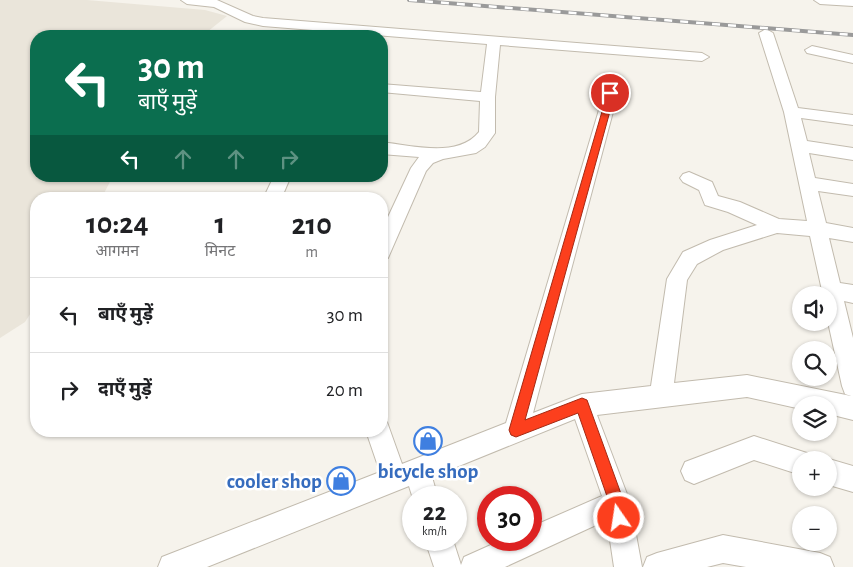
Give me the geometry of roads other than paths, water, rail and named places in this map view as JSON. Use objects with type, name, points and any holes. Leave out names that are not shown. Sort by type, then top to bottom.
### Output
[{"type":"street","points":[[187,0],[217,4],[249,19],[263,22],[327,30]]},
{"type":"street","points":[[820,0],[853,2]]},
{"type":"street","points":[[766,33],[792,112],[831,286]]},
{"type":"street","points":[[388,35],[494,40],[702,57]]},
{"type":"street","points":[[388,237],[419,168],[427,159],[441,154],[470,149],[480,143],[487,133],[488,97],[494,40]]},
{"type":"street","points":[[812,50],[853,59]]},
{"type":"street","points":[[388,89],[488,97]]},
{"type":"street","points":[[516,430],[610,93]]},
{"type":"street","points":[[792,112],[853,120]]},
{"type":"street","points":[[800,146],[853,154]]},
{"type":"street","points":[[388,149],[441,154]]},
{"type":"street","points":[[689,178],[706,186],[711,200],[734,207],[778,226]]},
{"type":"street","points":[[808,183],[853,190]]},
{"type":"street","points":[[660,396],[677,279],[690,258],[717,244],[778,226],[818,228],[853,235]]},
{"type":"street","points":[[837,291],[853,294]]},
{"type":"street","points":[[837,307],[848,343],[853,386]]},
{"type":"street","points":[[187,564],[582,405],[747,386],[853,408]]},
{"type":"street","points":[[582,405],[617,502],[628,567]]},
{"type":"street","points":[[382,437],[406,475],[416,486]]},
{"type":"street","points":[[694,471],[754,448],[792,460]]},
{"type":"street","points":[[837,474],[853,479]]},
{"type":"street","points":[[474,567],[617,502]]},
{"type":"street","points":[[657,567],[723,549],[820,567]]},
{"type":"street","points":[[443,551],[448,567]]},
{"type":"railway","points":[[409,0],[853,35]]},
{"type":"place","name":"bicycle shop","points":[[428,441]]},
{"type":"place","name":"cooler shop","points":[[341,481]]}]
